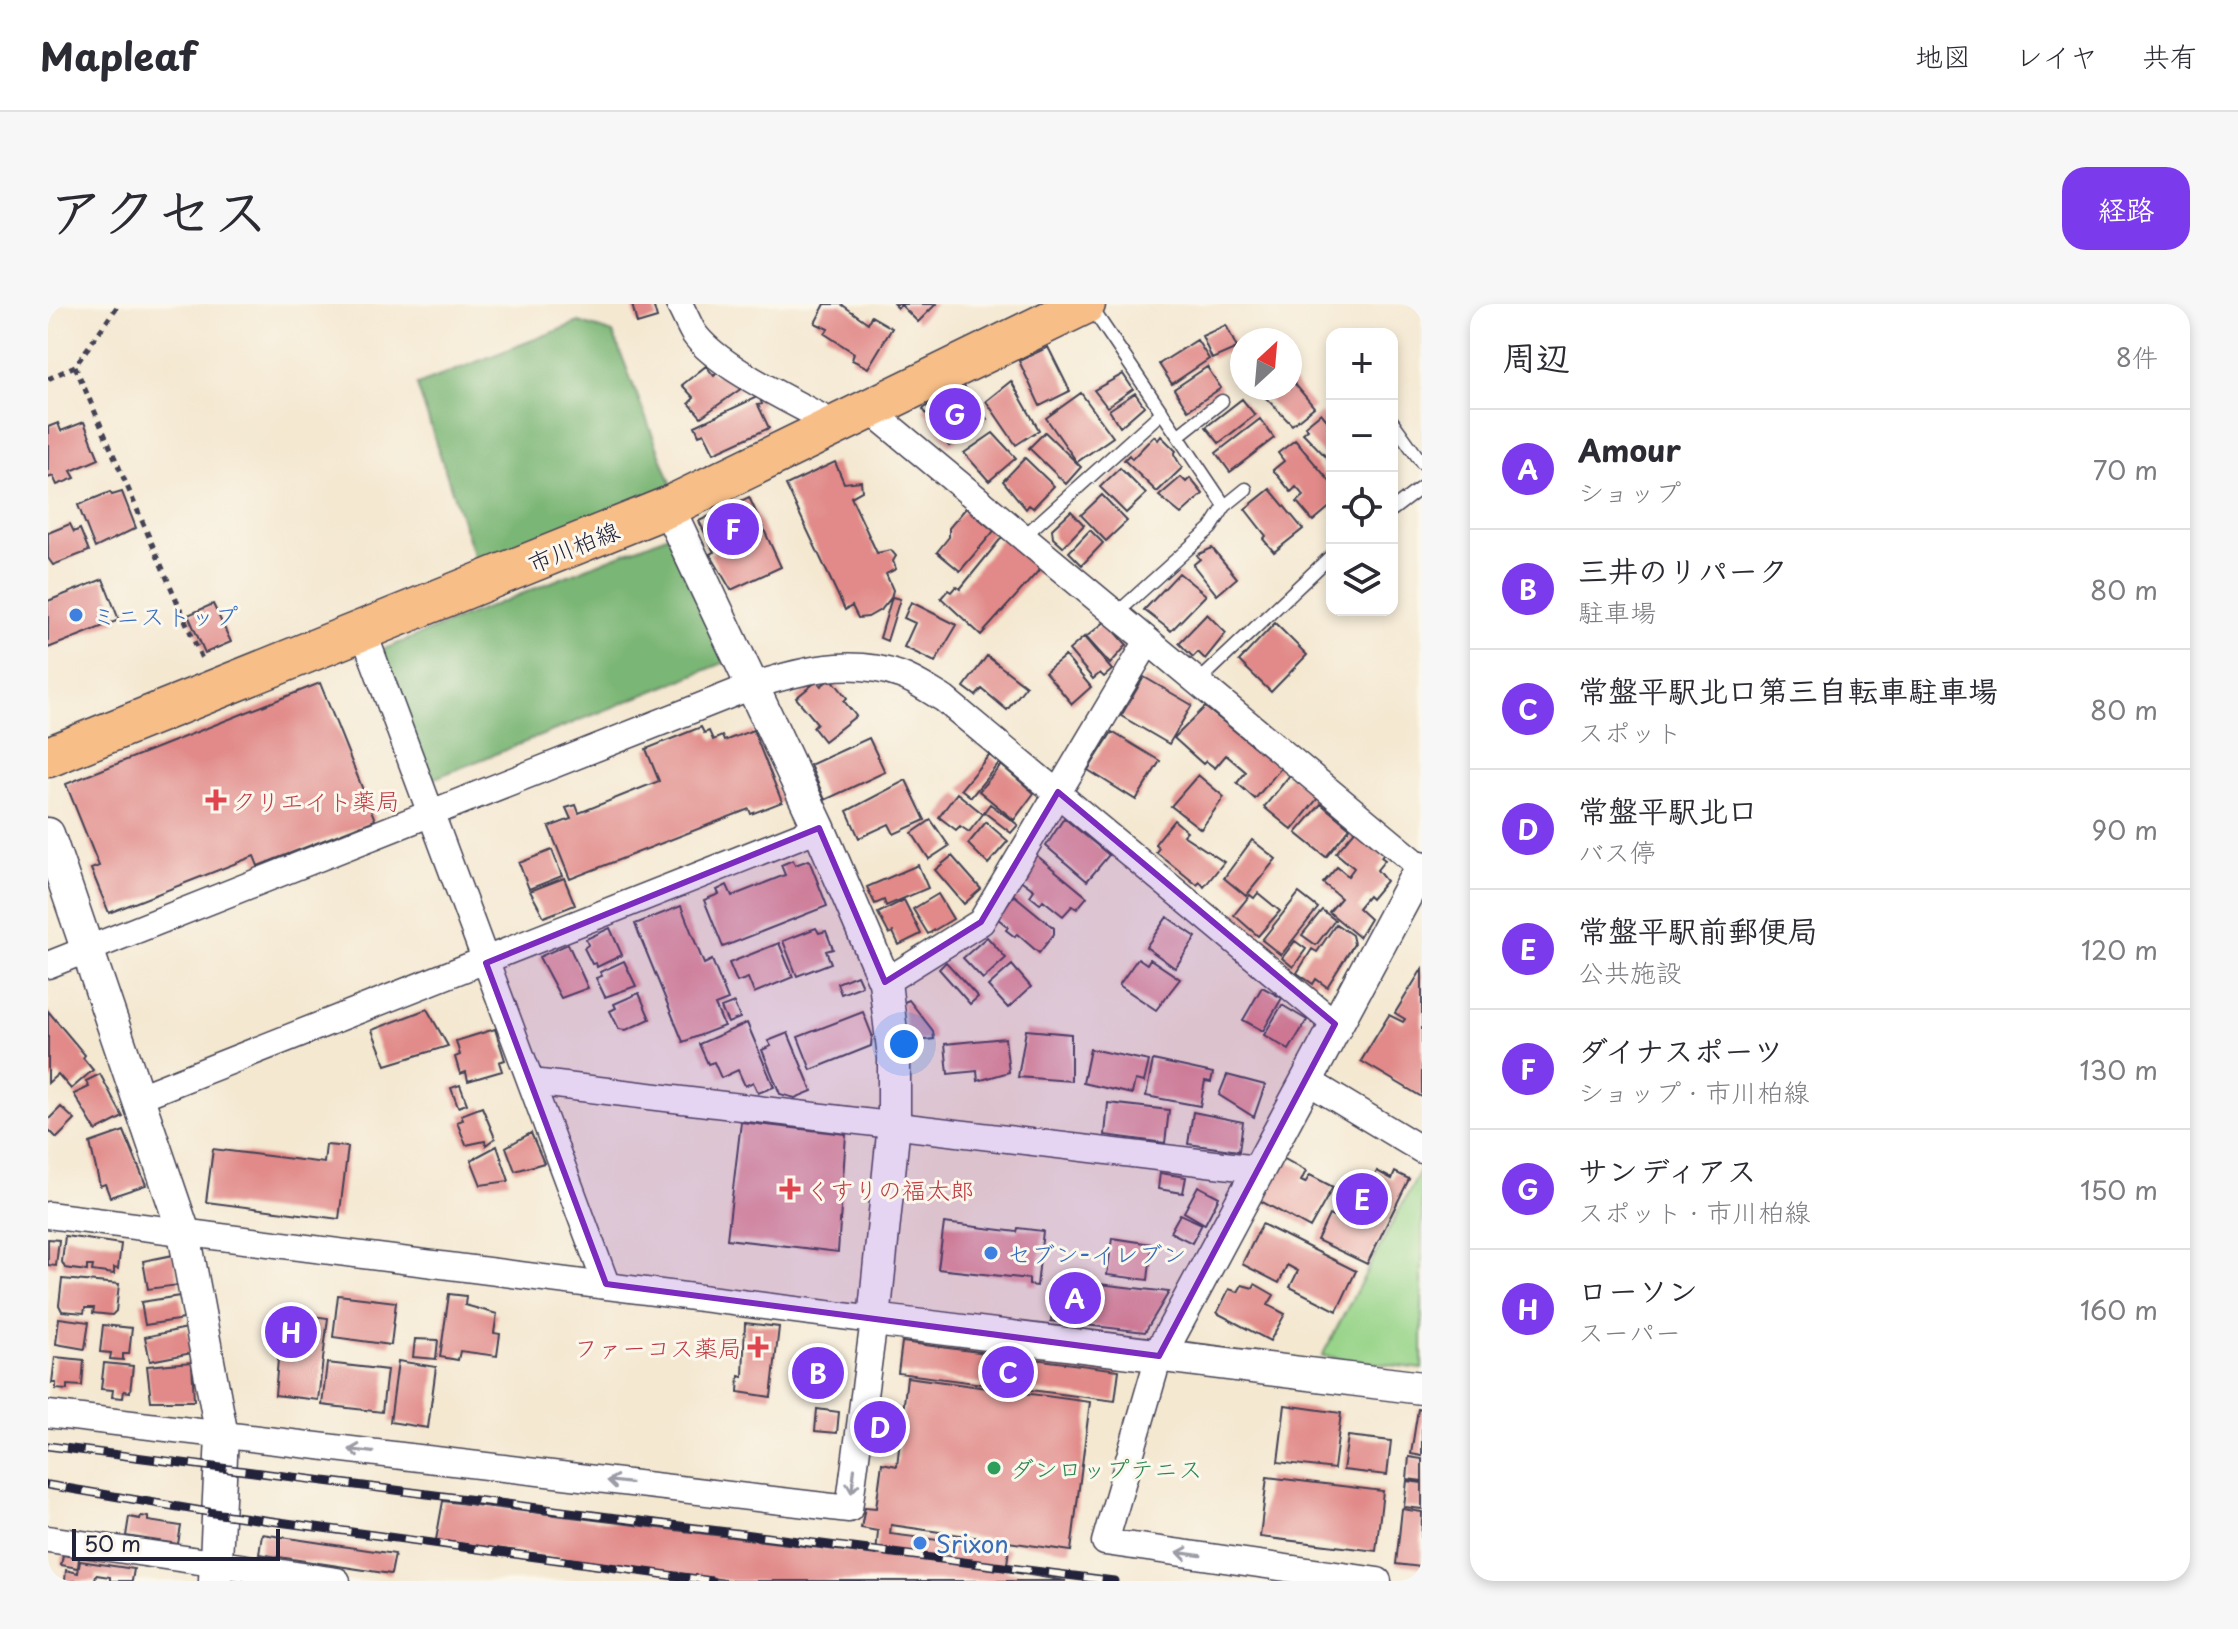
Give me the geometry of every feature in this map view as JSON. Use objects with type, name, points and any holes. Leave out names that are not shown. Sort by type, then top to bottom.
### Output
[{"type":"main road","name":"市川柏線","points":[[48,757],[668,507],[1087,304]]},
{"type":"street","points":[[679,304],[694,334],[744,374],[854,418],[1023,537],[1422,868],[1335,1024],[1159,1356],[1105,1542],[1378,1581]]},
{"type":"street","points":[[48,1414],[849,1509],[874,1320],[894,1124],[894,1057],[885,982],[819,828],[668,507]]},
{"type":"street","points":[[363,631],[606,1284]]},
{"type":"street","points":[[885,982],[981,922],[1148,641]]},
{"type":"street","points":[[48,965],[752,686],[807,669],[858,666],[901,675],[944,699],[1335,1024]]},
{"type":"street","points":[[139,1097],[486,963],[819,828]]},
{"type":"street","points":[[48,834],[184,1233],[222,1436],[216,1572]]},
{"type":"street","points":[[1306,1080],[1422,1150]]},
{"type":"street","points":[[532,1082],[1257,1169]]},
{"type":"street","points":[[48,1215],[1422,1388]]},
{"type":"street","points":[[48,1539],[216,1572],[337,1581]]},
{"type":"lane","points":[[1087,304],[1225,506]]},
{"type":"lane","points":[[1179,435],[1222,401]]},
{"type":"lane","points":[[1023,537],[1162,412]]},
{"type":"lane","points":[[1398,429],[1422,463]]},
{"type":"lane","points":[[1398,505],[1422,487]]},
{"type":"lane","points":[[1116,614],[1211,528],[1225,506],[1246,489]]},
{"type":"lane","points":[[1198,682],[1326,561]]},
{"type":"path","points":[[48,379],[75,366],[119,304]]},
{"type":"path","points":[[75,366],[215,690]]},
{"type":"highlighted area","points":[[1058,792],[1335,1024],[1159,1356],[606,1284],[486,963],[819,828],[885,982],[981,922]]},
{"type":"green space","points":[[579,322],[613,333],[673,488],[478,569],[417,385]]},
{"type":"green space","points":[[674,533],[726,662],[430,780],[379,651]]},
{"type":"green space","points":[[1422,1167],[1422,1369],[1322,1356]]},
{"type":"building","points":[[632,304],[653,304],[657,318],[637,324]]},
{"type":"building","points":[[825,304],[841,304],[868,323],[871,316],[892,328],[868,368],[852,360],[854,353],[825,334],[828,329],[815,323]]},
{"type":"building","points":[[894,304],[936,304],[918,322],[901,305],[898,308]]},
{"type":"building","points":[[1226,325],[1230,333],[1230,351],[1212,359],[1202,336]]},
{"type":"building","points":[[1197,340],[1209,359],[1172,384],[1159,364]]},
{"type":"building","points":[[1048,347],[1070,391],[1040,406],[1019,361]]},
{"type":"building","points":[[706,366],[714,376],[718,372],[742,388],[701,417],[689,403],[694,398],[682,385]]},
{"type":"building","points":[[1207,367],[1221,388],[1188,410],[1174,389]]},
{"type":"building","points":[[1123,374],[1133,389],[1107,407],[1094,390]]},
{"type":"building","points":[[1011,381],[1039,430],[1016,445],[986,401]]},
{"type":"building","points":[[961,382],[987,419],[949,446],[923,409]]},
{"type":"building","points":[[1302,392],[1314,407],[1292,425],[1268,400],[1302,400]]},
{"type":"building","points":[[1081,393],[1113,437],[1077,462],[1046,418]]},
{"type":"building","points":[[1135,393],[1144,406],[1120,427],[1109,410]]},
{"type":"building","points":[[759,396],[762,404],[758,405],[769,428],[714,453],[704,433],[699,435],[695,426]]},
{"type":"building","points":[[1241,400],[1255,415],[1219,443],[1206,427]]},
{"type":"building","points":[[1321,413],[1326,419],[1326,457],[1303,433],[1308,429],[1305,426]]},
{"type":"building","points":[[1260,419],[1274,438],[1230,472],[1216,453]]},
{"type":"building","points":[[84,422],[99,459],[71,471],[75,478],[57,485],[53,476],[48,478],[48,427],[58,423],[61,431]]},
{"type":"building","points":[[1045,432],[1081,467],[1066,484],[1029,448]]},
{"type":"building","points":[[993,433],[1016,458],[989,481],[964,453]]},
{"type":"building","points":[[1154,436],[1158,440],[1161,436],[1176,451],[1174,454],[1182,468],[1157,492],[1124,460],[1129,455],[1132,459]]},
{"type":"building","points":[[1295,440],[1326,477],[1326,510],[1313,521],[1297,502],[1304,496],[1296,487],[1291,492],[1273,470],[1284,461],[1278,453]]},
{"type":"building","points":[[1025,458],[1054,486],[1033,508],[1029,505],[1026,509],[1003,481]]},
{"type":"building","points":[[835,462],[844,483],[861,481],[862,491],[851,497],[877,553],[891,550],[896,556],[893,561],[896,569],[886,574],[893,590],[891,598],[882,609],[868,617],[858,618],[852,606],[845,610],[786,485]]},
{"type":"building","points":[[1120,468],[1146,494],[1126,513],[1100,487]]},
{"type":"building","points":[[1181,477],[1186,482],[1190,478],[1203,494],[1181,514],[1159,496]]},
{"type":"building","points":[[1270,489],[1303,529],[1274,552],[1245,509]]},
{"type":"building","points":[[110,492],[112,495],[122,492],[136,528],[95,548],[78,505]]},
{"type":"building","points":[[1102,495],[1127,521],[1106,541],[1081,515]]},
{"type":"building","points":[[749,497],[781,567],[731,590],[710,554],[714,552],[699,521]]},
{"type":"building","points":[[966,508],[994,531],[960,571],[937,552],[949,537],[949,528]]},
{"type":"building","points":[[1071,511],[1084,525],[1063,547],[1053,538],[1052,529]]},
{"type":"building","points":[[70,524],[74,532],[80,529],[89,551],[53,565],[48,558],[48,533]]},
{"type":"building","points":[[1090,530],[1103,543],[1082,565],[1069,552]]},
{"type":"building","points":[[1003,536],[1041,568],[981,635],[941,598],[956,586],[960,589]]},
{"type":"building","points":[[1212,548],[1237,578],[1217,595],[1193,565],[1200,559],[1197,555]]},
{"type":"building","points":[[1179,573],[1206,595],[1171,631],[1144,610]]},
{"type":"building","points":[[103,579],[119,620],[48,648],[48,601]]},
{"type":"building","points":[[892,597],[900,599],[887,641],[880,638]]},
{"type":"building","points":[[911,602],[957,625],[935,662],[904,647],[915,623],[904,618]]},
{"type":"building","points":[[213,604],[231,642],[205,653],[188,615]]},
{"type":"building","points":[[1207,614],[1226,633],[1205,659],[1198,652],[1193,657],[1179,643]]},
{"type":"building","points":[[1106,621],[1127,645],[1110,664],[1086,637]]},
{"type":"building","points":[[1275,623],[1307,655],[1271,692],[1239,661]]},
{"type":"building","points":[[1084,637],[1112,670],[1104,677],[1100,673],[1093,679],[1069,650]]},
{"type":"building","points":[[987,656],[1026,686],[1007,710],[982,689],[976,696],[964,687]]},
{"type":"building","points":[[1065,656],[1091,687],[1072,704],[1045,672]]},
{"type":"building","points":[[1144,677],[1192,705],[1169,744],[1121,716]]},
{"type":"building","points":[[831,678],[856,716],[824,741],[813,727],[817,723],[796,698],[817,681],[821,686]]},
{"type":"building","points":[[320,683],[375,820],[258,866],[254,856],[109,913],[91,869],[99,866],[66,784]]},
{"type":"building","points":[[1205,707],[1281,768],[1255,799],[1237,783],[1246,772],[1226,755],[1215,768],[1206,761],[1203,764],[1174,738]]},
{"type":"building","points":[[701,727],[704,733],[709,731],[713,740],[722,736],[724,741],[753,730],[782,802],[751,814],[749,809],[570,879],[549,827],[571,819],[566,808],[576,805],[579,813],[659,781],[646,749]]},
{"type":"building","points":[[1112,732],[1160,761],[1136,800],[1088,770]]},
{"type":"building","points":[[869,738],[885,772],[825,800],[810,765]]},
{"type":"building","points":[[989,755],[999,763],[971,797],[961,789]]},
{"type":"building","points":[[1001,765],[1034,793],[1014,820],[979,791]]},
{"type":"building","points":[[1198,775],[1224,797],[1201,829],[1171,806]]},
{"type":"building","points":[[1290,775],[1318,798],[1292,830],[1264,807]]},
{"type":"building","points":[[906,780],[925,820],[894,834],[889,824],[859,838],[847,811]]},
{"type":"building","points":[[957,793],[983,814],[969,832],[960,826],[956,830],[939,817]]},
{"type":"building","points":[[990,804],[1018,825],[1011,833],[984,812]]},
{"type":"building","points":[[1321,804],[1350,828],[1326,857],[1296,833]]},
{"type":"building","points":[[1064,818],[1109,855],[1087,881],[1046,846]]},
{"type":"building","points":[[931,820],[949,846],[929,859],[912,833]]},
{"type":"building","points":[[1174,820],[1187,831],[1183,835],[1224,862],[1204,887],[1200,882],[1197,885],[1156,852],[1159,848],[1155,844]]},
{"type":"building","points":[[986,822],[1008,841],[988,864],[968,844]]},
{"type":"building","points":[[1357,828],[1384,852],[1381,857],[1385,860],[1377,870],[1386,881],[1371,899],[1368,896],[1358,908],[1370,919],[1359,937],[1329,912],[1341,898],[1323,883],[1337,867],[1348,876],[1354,868],[1336,853]]},
{"type":"building","points":[[1252,840],[1276,859],[1246,896],[1224,878]]},
{"type":"building","points":[[552,850],[562,876],[529,889],[519,863]]},
{"type":"building","points":[[1035,854],[1087,897],[1077,909],[1072,906],[1063,916],[1043,900],[1040,904],[1030,896],[1034,890],[1019,879]]},
{"type":"building","points":[[952,856],[981,889],[964,904],[935,870]]},
{"type":"building","points":[[793,860],[795,865],[809,860],[827,906],[723,947],[704,900],[719,894],[717,890],[727,885],[732,896],[785,875],[781,865]]},
{"type":"building","points":[[918,865],[928,888],[886,906],[884,900],[875,904],[867,887]]},
{"type":"building","points":[[564,878],[575,905],[544,917],[530,891]]},
{"type":"building","points":[[1258,893],[1280,911],[1258,936],[1234,915],[1250,895],[1254,898]]},
{"type":"building","points":[[1299,893],[1318,908],[1281,955],[1262,940]]},
{"type":"building","points":[[938,894],[953,919],[928,934],[913,909]]},
{"type":"building","points":[[1014,895],[1054,928],[1054,934],[1039,953],[1017,934],[1015,937],[1006,930],[1008,927],[997,918]]},
{"type":"building","points":[[904,900],[921,934],[899,945],[878,913]]},
{"type":"building","points":[[681,906],[704,964],[712,960],[728,1000],[715,1005],[724,1026],[683,1042],[635,924]]},
{"type":"building","points":[[1322,910],[1335,920],[1316,945],[1302,935]]},
{"type":"building","points":[[1167,917],[1196,937],[1175,968],[1146,947]]},
{"type":"building","points":[[1336,924],[1352,935],[1354,944],[1327,987],[1316,979],[1313,984],[1297,973],[1312,949],[1317,952]]},
{"type":"building","points":[[610,928],[622,955],[597,967],[596,963],[592,964],[584,948],[588,945],[586,939]]},
{"type":"building","points":[[816,928],[819,933],[826,931],[833,949],[826,951],[831,963],[797,976],[783,941]]},
{"type":"building","points":[[987,937],[1006,958],[983,979],[963,958]]},
{"type":"building","points":[[1295,941],[1306,949],[1293,967],[1282,958]]},
{"type":"building","points":[[779,943],[793,977],[754,993],[748,978],[737,982],[729,963]]},
{"type":"building","points":[[568,944],[588,988],[561,998],[539,957]]},
{"type":"building","points":[[1138,958],[1147,964],[1150,959],[1180,979],[1156,1010],[1119,985]]},
{"type":"building","points":[[624,961],[636,986],[605,997],[596,978],[602,976],[600,972]]},
{"type":"building","points":[[946,962],[978,997],[970,1004],[939,969]]},
{"type":"building","points":[[1012,965],[1031,987],[1008,1008],[988,986]]},
{"type":"building","points":[[1422,969],[1422,1097],[1361,1061],[1389,1015],[1403,1022],[1405,1019],[1395,1013]]},
{"type":"building","points":[[857,975],[862,986],[841,994],[837,983]]},
{"type":"building","points":[[1262,987],[1282,998],[1263,1031],[1243,1020]]},
{"type":"building","points":[[639,993],[650,1019],[626,1030],[619,1029],[610,1011],[616,1008],[614,1004]]},
{"type":"building","points":[[909,1000],[933,1031],[934,1039],[908,1042],[902,1003]]},
{"type":"building","points":[[734,1003],[740,1018],[728,1023],[721,1008]]},
{"type":"building","points":[[1282,1005],[1307,1020],[1289,1050],[1264,1035]]},
{"type":"building","points":[[427,1009],[448,1046],[386,1065],[372,1030]]},
{"type":"building","points":[[48,1011],[85,1055],[83,1058],[93,1070],[71,1089],[58,1074],[48,1083]]},
{"type":"building","points":[[863,1012],[872,1035],[871,1046],[811,1070],[798,1037]]},
{"type":"building","points":[[747,1023],[774,1087],[758,1093],[753,1082],[745,1086],[738,1070],[721,1078],[714,1062],[708,1064],[699,1044]]},
{"type":"building","points":[[495,1029],[505,1060],[499,1062],[502,1071],[468,1081],[466,1072],[460,1074],[455,1057],[460,1055],[456,1041]]},
{"type":"building","points":[[1026,1030],[1071,1034],[1071,1081],[1018,1077]]},
{"type":"building","points":[[788,1033],[812,1091],[795,1098],[780,1094],[762,1050],[771,1046],[768,1041]]},
{"type":"building","points":[[1005,1038],[1009,1072],[978,1081],[977,1071],[948,1074],[945,1044]]},
{"type":"building","points":[[1090,1049],[1149,1061],[1144,1082],[1135,1080],[1132,1094],[1083,1083]]},
{"type":"building","points":[[1153,1060],[1213,1073],[1211,1082],[1205,1081],[1200,1106],[1146,1096]]},
{"type":"building","points":[[100,1074],[123,1117],[96,1131],[74,1094],[89,1087],[86,1081]]},
{"type":"building","points":[[1227,1075],[1265,1085],[1254,1117],[1219,1095]]},
{"type":"building","points":[[460,1085],[467,1104],[458,1107],[451,1088]]},
{"type":"building","points":[[1108,1103],[1169,1110],[1165,1143],[1105,1135]]},
{"type":"building","points":[[61,1107],[75,1120],[57,1138],[48,1129],[48,1120]]},
{"type":"building","points":[[482,1107],[495,1138],[486,1145],[485,1141],[466,1145],[457,1122],[463,1120],[461,1115]]},
{"type":"building","points":[[1193,1112],[1243,1122],[1239,1151],[1188,1144]]},
{"type":"building","points":[[741,1122],[846,1134],[838,1252],[727,1239]]},
{"type":"building","points":[[124,1131],[146,1185],[110,1197],[105,1184],[100,1186],[90,1143]]},
{"type":"building","points":[[531,1133],[544,1163],[515,1171],[506,1147]]},
{"type":"building","points":[[326,1145],[348,1147],[339,1219],[206,1202],[213,1149],[324,1163]]},
{"type":"building","points":[[497,1146],[509,1181],[481,1185],[471,1160]]},
{"type":"building","points":[[1281,1157],[1306,1171],[1301,1181],[1305,1183],[1310,1175],[1333,1187],[1310,1228],[1257,1199]]},
{"type":"building","points":[[1377,1171],[1392,1179],[1395,1172],[1409,1179],[1367,1264],[1317,1240],[1329,1215],[1339,1220],[1359,1179],[1371,1184]]},
{"type":"building","points":[[1160,1173],[1186,1177],[1183,1193],[1158,1189]]},
{"type":"building","points":[[1198,1186],[1219,1197],[1205,1224],[1184,1212]]},
{"type":"building","points":[[1180,1214],[1202,1224],[1192,1243],[1170,1232]]},
{"type":"building","points":[[944,1223],[1017,1232],[1018,1228],[1043,1231],[1037,1286],[1029,1285],[1029,1279],[938,1269]]},
{"type":"building","points":[[1262,1224],[1356,1271],[1337,1311],[1290,1287],[1298,1271],[1287,1265],[1279,1283],[1242,1264]]},
{"type":"building","points":[[65,1236],[121,1244],[118,1269],[114,1268],[114,1274],[92,1271],[93,1266],[87,1266],[87,1271],[65,1268],[62,1262]]},
{"type":"building","points":[[1112,1238],[1152,1244],[1148,1280],[1107,1275]]},
{"type":"building","points":[[48,1239],[59,1240],[56,1266],[48,1265]]},
{"type":"building","points":[[173,1255],[179,1285],[148,1289],[143,1261]]},
{"type":"building","points":[[62,1279],[119,1284],[116,1311],[112,1315],[93,1313],[94,1308],[85,1308],[84,1313],[62,1311],[59,1305]]},
{"type":"building","points":[[1056,1279],[1169,1292],[1145,1332],[1051,1321]]},
{"type":"building","points":[[1255,1284],[1274,1295],[1268,1305],[1285,1314],[1270,1341],[1217,1313],[1229,1289],[1238,1292],[1242,1285],[1253,1288]]},
{"type":"building","points":[[449,1294],[466,1296],[465,1305],[497,1314],[494,1333],[500,1334],[497,1356],[460,1351],[458,1360],[440,1357]]},
{"type":"building","points":[[338,1295],[396,1302],[391,1345],[333,1337]]},
{"type":"building","points":[[180,1296],[184,1319],[145,1325],[141,1302]]},
{"type":"building","points":[[282,1312],[328,1318],[318,1400],[275,1395]]},
{"type":"building","points":[[59,1318],[89,1322],[85,1349],[56,1344]]},
{"type":"building","points":[[745,1323],[779,1327],[771,1397],[738,1392],[739,1376],[743,1377]]},
{"type":"building","points":[[103,1325],[132,1328],[129,1354],[123,1354],[123,1360],[110,1359],[111,1353],[100,1352]]},
{"type":"building","points":[[187,1328],[192,1353],[150,1361],[145,1337]]},
{"type":"building","points":[[415,1339],[438,1340],[436,1359],[413,1357]]},
{"type":"building","points":[[902,1342],[1119,1370],[1115,1401],[898,1373]]},
{"type":"building","points":[[55,1357],[84,1360],[82,1386],[67,1385],[67,1390],[56,1389],[56,1383],[52,1383]]},
{"type":"building","points":[[398,1361],[436,1367],[428,1428],[390,1422]]},
{"type":"building","points":[[192,1362],[194,1401],[151,1401],[147,1366]]},
{"type":"building","points":[[104,1363],[133,1366],[130,1392],[124,1391],[123,1398],[112,1397],[113,1390],[101,1389]]},
{"type":"building","points":[[327,1363],[387,1370],[382,1412],[322,1405]]},
{"type":"building","points":[[907,1377],[1090,1402],[1071,1551],[891,1525],[890,1534],[1009,1549],[1006,1571],[1066,1581],[733,1581],[436,1540],[443,1501],[876,1555],[878,1531],[861,1528],[865,1507],[876,1508],[882,1463],[897,1466]]},
{"type":"building","points":[[1285,1405],[1341,1413],[1334,1469],[1278,1462]]},
{"type":"building","points":[[817,1409],[839,1412],[837,1433],[815,1431]]},
{"type":"building","points":[[1418,1409],[1422,1410],[1422,1456],[1411,1454]]},
{"type":"building","points":[[1348,1436],[1391,1441],[1387,1475],[1343,1470]]},
{"type":"building","points":[[1409,1457],[1422,1459],[1422,1481],[1407,1479]]},
{"type":"building","points":[[1267,1477],[1383,1491],[1376,1551],[1260,1537]]},
{"type":"building","points":[[1407,1481],[1422,1483],[1422,1509],[1404,1507]]},
{"type":"building","points":[[1402,1509],[1422,1512],[1421,1567],[1396,1564]]},
{"type":"building","points":[[141,1516],[148,1517],[148,1521],[181,1526],[178,1544],[126,1536],[129,1517],[140,1519]]},
{"type":"building","points":[[262,1534],[395,1554],[391,1574],[259,1554]]},
{"type":"building","points":[[63,1555],[79,1558],[78,1568],[61,1565]]},
{"type":"building","points":[[80,1561],[134,1569],[132,1581],[110,1581],[110,1577],[96,1575],[95,1581],[65,1581],[66,1570],[78,1573]]},
{"type":"railway","points":[[48,1446],[1114,1581]]},
{"type":"railway","points":[[48,1485],[220,1514],[712,1581]]},
{"type":"place","name":"サンディアス","points":[[955,414]]},
{"type":"place","name":"ダイナスポーツ","points":[[733,529]]},
{"type":"place","name":"ミニストップ","points":[[76,615]]},
{"type":"place","name":"クリエイト薬局","points":[[216,800]]},
{"type":"place","name":"くすりの福太郎","points":[[790,1189]]},
{"type":"place","name":"常盤平駅前郵便局","points":[[1362,1199]]},
{"type":"place","name":"セブン-イレブン","points":[[991,1253]]},
{"type":"place","name":"Amour","points":[[1075,1298]]},
{"type":"place","name":"ローソン","points":[[291,1332]]},
{"type":"place","name":"ファーコス薬局","points":[[758,1347]]},
{"type":"place","name":"常盤平駅北口第三自転車駐車場","points":[[1008,1372]]},
{"type":"place","name":"三井のリパーク","points":[[818,1373]]},
{"type":"place","name":"常盤平駅北口","points":[[880,1427]]},
{"type":"place","name":"ダンロップテニス","points":[[994,1468]]},
{"type":"place","name":"Srixon","points":[[920,1543]]}]
